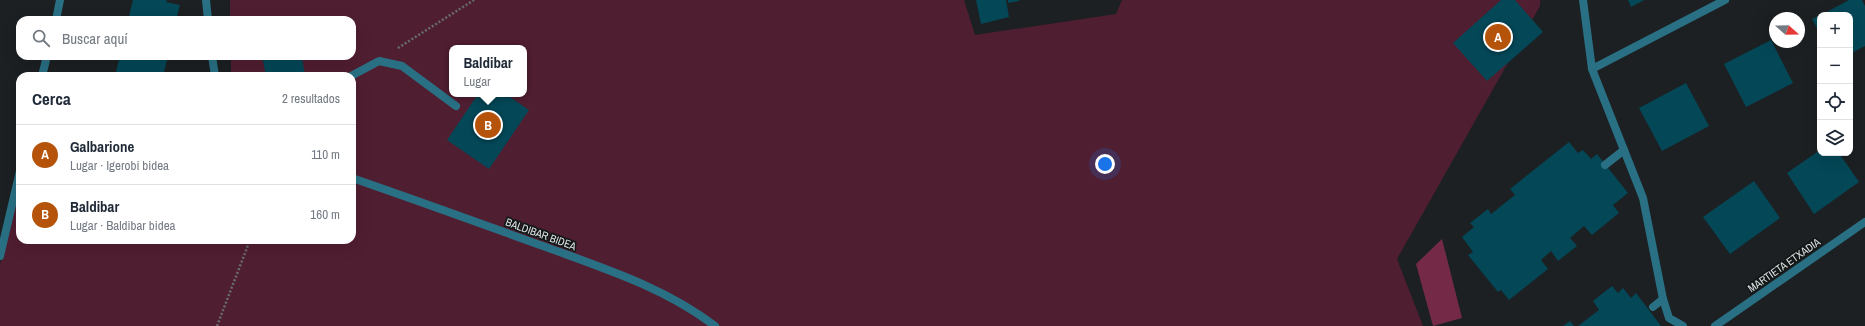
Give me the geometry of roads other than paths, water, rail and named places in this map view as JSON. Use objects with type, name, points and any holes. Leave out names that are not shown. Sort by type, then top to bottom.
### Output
[{"type":"street","points":[[57,16],[60,0]]},
{"type":"street","points":[[206,0],[208,16]]},
{"type":"street","points":[[1583,0],[1592,69],[1643,198],[1663,299],[1669,318],[1683,326]]},
{"type":"street","points":[[1592,69],[1725,0]]},
{"type":"street","points":[[43,72],[46,60]]},
{"type":"street","points":[[213,60],[214,72]]},
{"type":"street","points":[[356,73],[379,61],[402,66],[456,106]]},
{"type":"street","points":[[1605,165],[1624,150]]},
{"type":"street","name":"BALDIBAR BIDEA","points":[[356,179],[623,275],[667,295],[715,326]]},
{"type":"street","points":[[0,256],[16,188]]},
{"type":"street","name":"MARTIETA ETXADIA","points":[[1715,326],[1865,222]]},
{"type":"street","points":[[1653,307],[1663,299]]},
{"type":"place","name":"Galbarione","points":[[1498,37]]},
{"type":"place","name":"Baldibar","points":[[488,125]]}]
